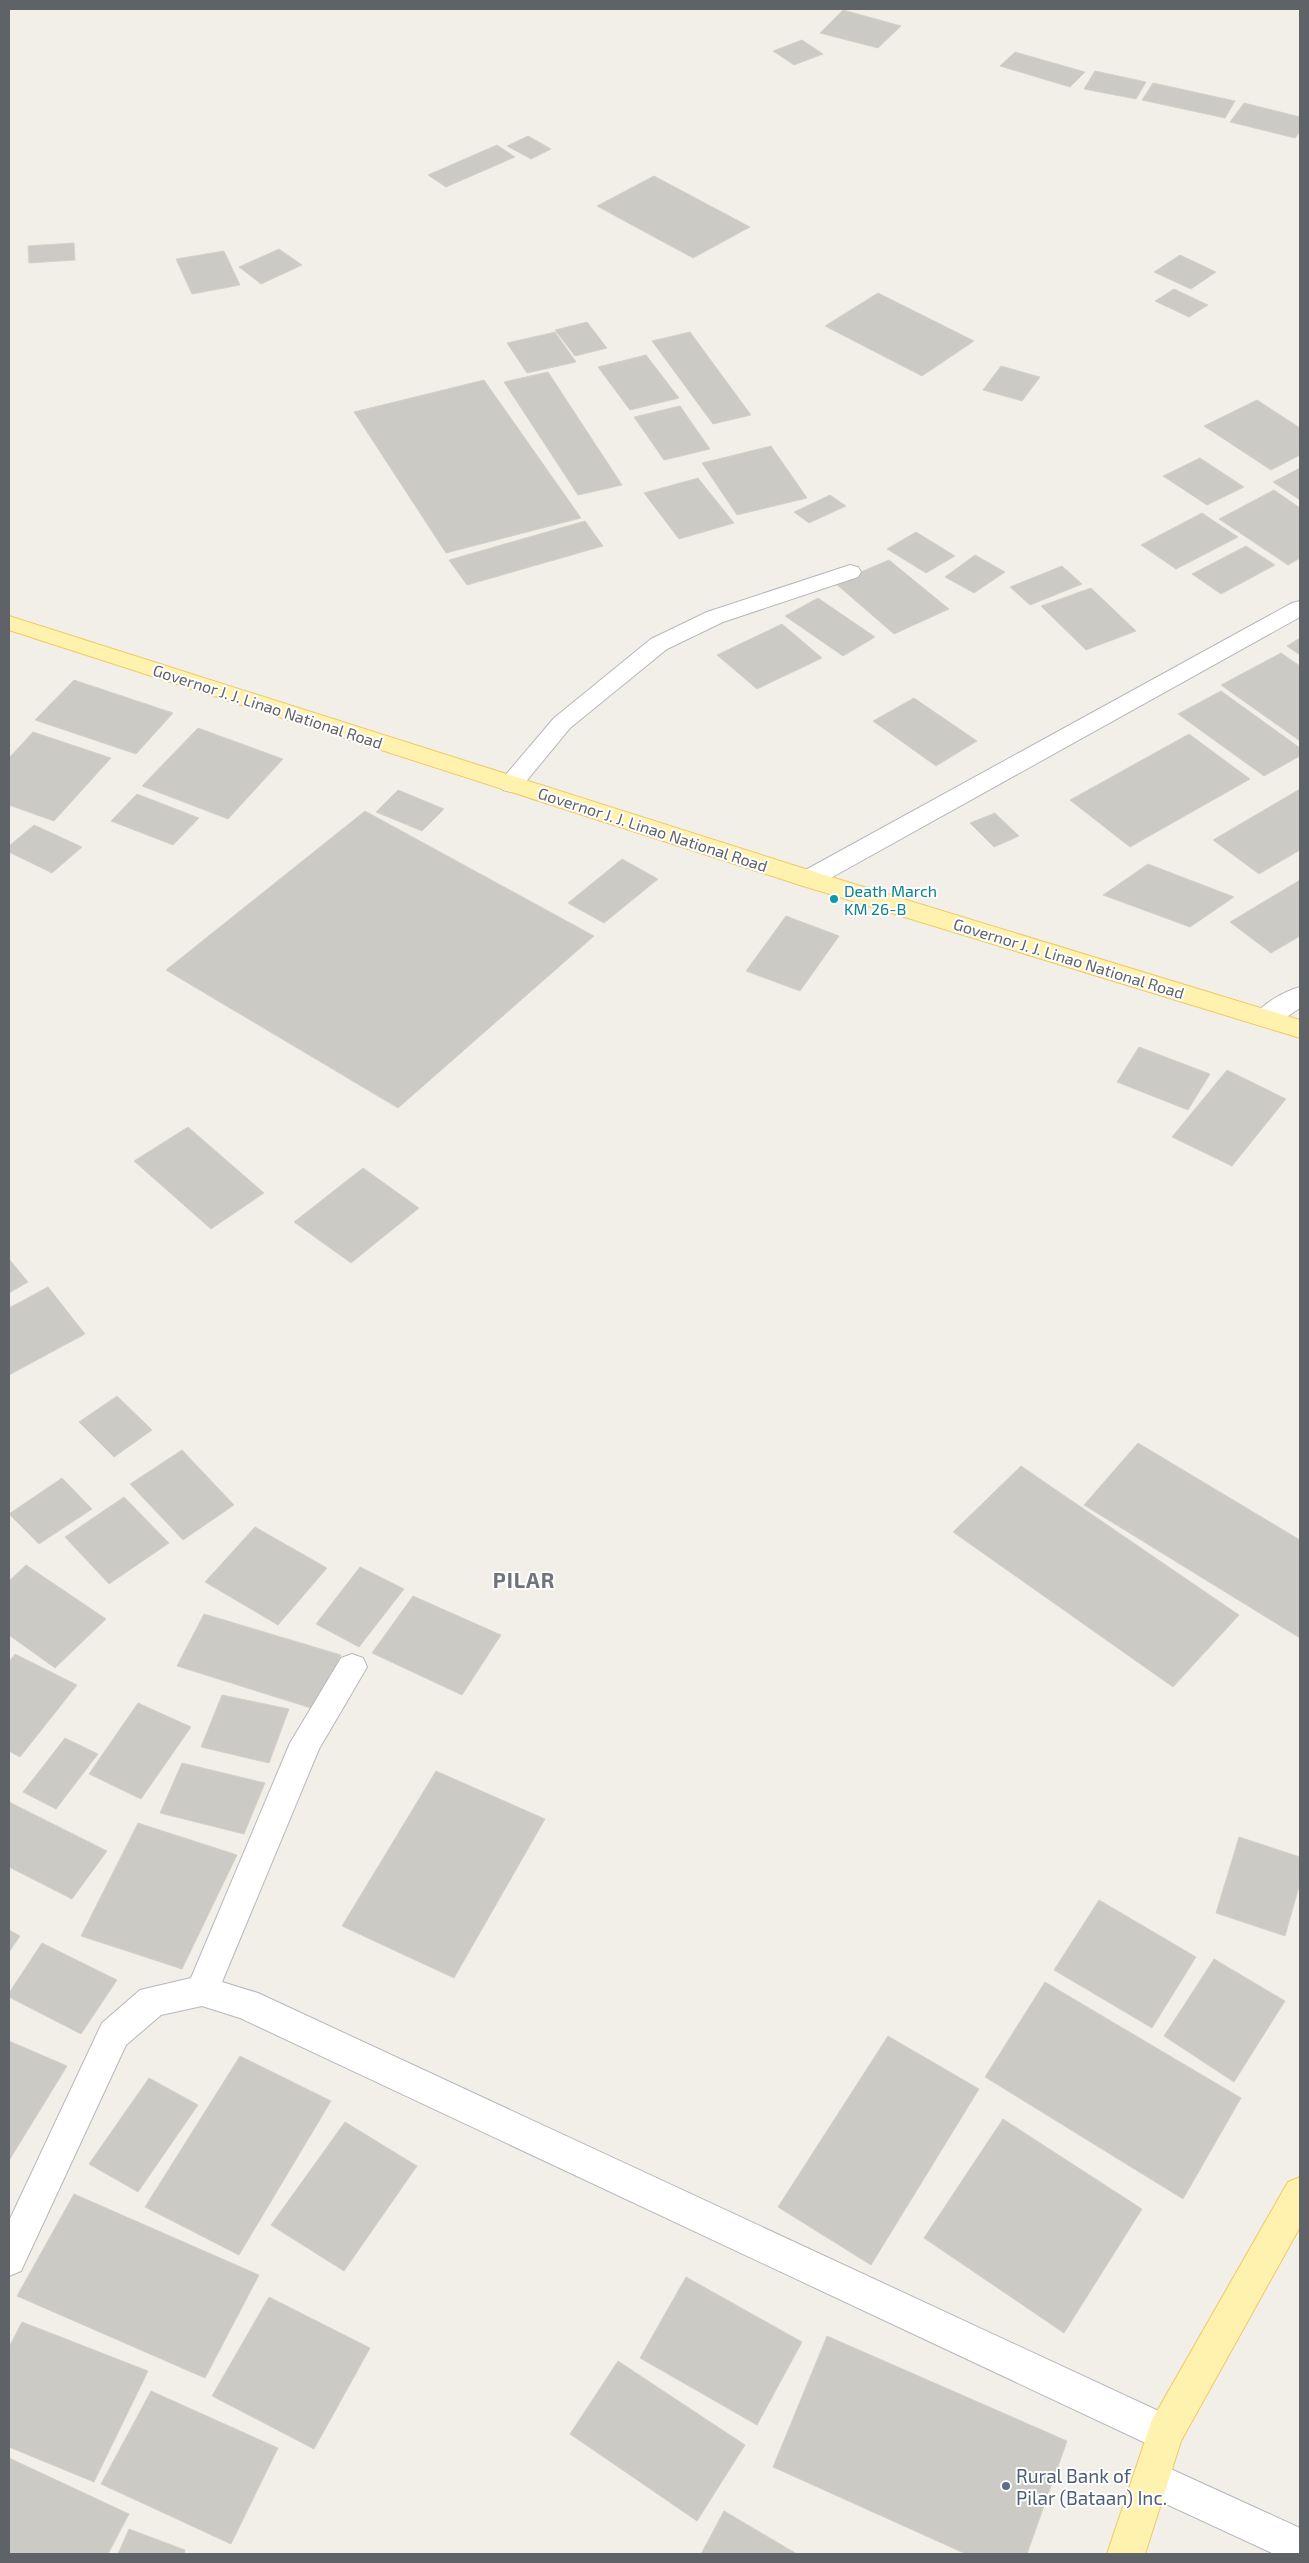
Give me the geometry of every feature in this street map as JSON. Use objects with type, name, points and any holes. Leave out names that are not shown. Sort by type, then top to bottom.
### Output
[{"type":"main road","name":"Governor J. J. Linao National Road","points":[[9,623],[809,879],[1300,1029]]},
{"type":"main road","points":[[1126,2554],[1165,2433],[1300,2194]]},
{"type":"street","points":[[511,784],[562,723],[612,680],[660,644],[715,618],[850,572]]},
{"type":"street","points":[[809,879],[1300,608]]},
{"type":"street","points":[[1266,1018],[1300,996]]},
{"type":"street","points":[[202,1991],[306,1743],[352,1667]]},
{"type":"street","points":[[9,2259],[114,2034],[152,2001],[202,1991],[254,2008],[1165,2433]]},
{"type":"street","points":[[1151,2478],[1300,2547]]},
{"type":"building","points":[[843,10],[901,26],[878,48],[820,33]]},
{"type":"building","points":[[802,40],[823,54],[794,65],[773,51]]},
{"type":"building","points":[[1015,52],[1085,72],[1070,87],[1000,66]]},
{"type":"building","points":[[1095,71],[1146,82],[1136,99],[1084,89]]},
{"type":"building","points":[[1153,83],[1235,101],[1225,118],[1142,100]]},
{"type":"building","points":[[1244,103],[1300,117],[1300,132],[1295,138],[1230,122]]},
{"type":"building","points":[[528,136],[551,149],[531,159],[507,146]]},
{"type":"building","points":[[497,145],[515,157],[446,187],[428,175]]},
{"type":"building","points":[[654,176],[750,227],[693,258],[597,206]]},
{"type":"building","points":[[74,243],[75,260],[29,263],[28,246]]},
{"type":"building","points":[[279,249],[302,265],[261,284],[239,267]]},
{"type":"building","points":[[224,251],[240,285],[192,294],[176,259]]},
{"type":"building","points":[[1180,255],[1216,272],[1191,289],[1154,272]]},
{"type":"building","points":[[1174,289],[1208,305],[1189,317],[1155,301]]},
{"type":"building","points":[[878,293],[974,341],[922,376],[825,326]]},
{"type":"building","points":[[587,322],[607,348],[575,356],[555,330]]},
{"type":"building","points":[[555,332],[576,362],[527,373],[507,343]]},
{"type":"building","points":[[690,332],[751,415],[713,424],[652,341]]},
{"type":"building","points":[[646,355],[679,398],[630,410],[598,367]]},
{"type":"building","points":[[1001,366],[1040,377],[1022,401],[983,390]]},
{"type":"building","points":[[548,372],[622,485],[578,495],[504,382]]},
{"type":"building","points":[[484,380],[581,518],[446,553],[354,412]]},
{"type":"building","points":[[1257,400],[1300,428],[1300,455],[1271,470],[1204,426]]},
{"type":"building","points":[[680,406],[710,449],[664,460],[634,417]]},
{"type":"building","points":[[771,446],[807,498],[737,515],[702,463]]},
{"type":"building","points":[[1200,458],[1244,487],[1207,505],[1163,476]]},
{"type":"building","points":[[1300,468],[1300,500],[1273,482]]},
{"type":"building","points":[[698,478],[734,523],[679,539],[644,493]]},
{"type":"building","points":[[1274,490],[1300,508],[1300,558],[1288,565],[1219,519]]},
{"type":"building","points":[[830,495],[846,506],[809,523],[794,512]]},
{"type":"building","points":[[1202,513],[1238,537],[1176,569],[1141,545]]},
{"type":"building","points":[[585,521],[603,546],[467,585],[449,560]]},
{"type":"building","points":[[916,532],[955,556],[926,573],[887,549]]},
{"type":"building","points":[[1246,546],[1275,565],[1221,594],[1192,574]]},
{"type":"building","points":[[975,555],[1005,572],[974,593],[945,577]]},
{"type":"building","points":[[889,560],[949,609],[894,634],[835,583]]},
{"type":"building","points":[[1062,566],[1082,584],[1030,605],[1010,587]]},
{"type":"building","points":[[1091,588],[1136,631],[1086,650],[1041,606]]},
{"type":"building","points":[[818,598],[875,637],[843,656],[785,616]]},
{"type":"building","points":[[782,624],[822,658],[757,689],[717,655]]},
{"type":"building","points":[[1300,638],[1300,655],[1287,646]]},
{"type":"building","points":[[1281,653],[1300,666],[1300,741],[1221,685]]},
{"type":"building","points":[[74,680],[173,713],[136,754],[35,720]]},
{"type":"building","points":[[1221,691],[1300,748],[1300,756],[1264,776],[1178,714]]},
{"type":"building","points":[[914,698],[977,741],[936,766],[873,721]]},
{"type":"building","points":[[198,728],[283,759],[228,819],[142,786]]},
{"type":"building","points":[[33,732],[111,758],[54,821],[9,805],[9,758]]},
{"type":"building","points":[[1189,734],[1250,779],[1130,847],[1070,800]]},
{"type":"building","points":[[1300,789],[1300,850],[1259,874],[1213,840]]},
{"type":"building","points":[[398,790],[444,809],[422,831],[376,812]]},
{"type":"building","points":[[137,794],[199,818],[173,845],[111,821]]},
{"type":"building","points":[[365,811],[594,936],[398,1108],[166,970]]},
{"type":"building","points":[[995,813],[1019,836],[994,847],[970,823]]},
{"type":"building","points":[[34,825],[82,847],[52,873],[9,852],[9,846]]},
{"type":"building","points":[[622,859],[658,879],[604,923],[568,903]]},
{"type":"building","points":[[1148,864],[1234,897],[1190,927],[1103,895]]},
{"type":"building","points":[[1300,880],[1300,936],[1271,953],[1230,922]]},
{"type":"building","points":[[786,916],[839,936],[800,991],[746,971]]},
{"type":"building","points":[[1139,1047],[1210,1074],[1188,1110],[1117,1082]]},
{"type":"building","points":[[1227,1070],[1286,1099],[1232,1166],[1172,1137]]},
{"type":"building","points":[[188,1127],[264,1193],[211,1229],[134,1161]]},
{"type":"building","points":[[363,1168],[419,1208],[351,1263],[294,1222]]},
{"type":"building","points":[[9,1259],[28,1282],[9,1293]]},
{"type":"building","points":[[48,1287],[85,1334],[9,1375],[9,1308]]},
{"type":"building","points":[[117,1396],[152,1430],[114,1457],[79,1422]]},
{"type":"building","points":[[1138,1443],[1300,1540],[1300,1638],[1084,1505]]},
{"type":"building","points":[[182,1450],[234,1505],[183,1540],[130,1484]]},
{"type":"building","points":[[1021,1466],[1239,1615],[1173,1687],[953,1532]]},
{"type":"building","points":[[62,1478],[92,1509],[39,1544],[9,1514]]},
{"type":"building","points":[[124,1497],[169,1543],[109,1584],[65,1537]]},
{"type":"building","points":[[255,1527],[327,1568],[278,1625],[205,1582]]},
{"type":"building","points":[[26,1565],[106,1619],[55,1668],[9,1635],[9,1581]]},
{"type":"building","points":[[360,1567],[404,1589],[359,1647],[316,1624]]},
{"type":"building","points":[[413,1596],[501,1635],[462,1695],[372,1653]]},
{"type":"building","points":[[204,1614],[341,1655],[314,1709],[177,1666]]},
{"type":"building","points":[[15,1654],[77,1685],[20,1757],[9,1751],[9,1662]]},
{"type":"building","points":[[222,1695],[289,1709],[269,1763],[201,1747]]},
{"type":"building","points":[[138,1703],[191,1727],[141,1799],[89,1774]]},
{"type":"building","points":[[65,1738],[98,1754],[56,1809],[23,1792]]},
{"type":"building","points":[[182,1763],[265,1783],[244,1834],[160,1813]]},
{"type":"building","points":[[436,1771],[545,1819],[454,1978],[342,1926]]},
{"type":"building","points":[[9,1802],[107,1851],[72,1899],[9,1867]]},
{"type":"building","points":[[138,1823],[237,1855],[182,1969],[81,1936]]},
{"type":"building","points":[[1239,1837],[1300,1857],[1300,1883],[1285,1936],[1216,1913]]},
{"type":"building","points":[[1099,1900],[1196,1957],[1152,2028],[1054,1970]]},
{"type":"building","points":[[9,1930],[20,1936],[9,1952]]},
{"type":"building","points":[[42,1943],[117,1980],[81,2034],[9,1997],[9,1993]]},
{"type":"building","points":[[1214,1959],[1285,2001],[1234,2082],[1164,2036]]},
{"type":"building","points":[[1045,1982],[1241,2098],[1183,2199],[985,2077]]},
{"type":"building","points":[[888,2036],[979,2089],[871,2265],[778,2207]]},
{"type":"building","points":[[9,2041],[67,2066],[10,2159],[9,2158]]},
{"type":"building","points":[[240,2056],[331,2101],[239,2255],[145,2207]]},
{"type":"building","points":[[149,2078],[198,2105],[138,2192],[89,2164]]},
{"type":"building","points":[[1003,2119],[1142,2209],[1064,2333],[924,2238]]},
{"type":"building","points":[[345,2122],[417,2166],[344,2271],[271,2225]]},
{"type":"building","points":[[74,2194],[259,2275],[205,2378],[17,2296]]},
{"type":"building","points":[[686,2277],[802,2342],[757,2425],[640,2358]]},
{"type":"building","points":[[269,2297],[370,2348],[314,2449],[212,2396]]},
{"type":"building","points":[[22,2322],[148,2371],[94,2482],[9,2447],[9,2347]]},
{"type":"building","points":[[827,2336],[1067,2441],[1027,2554],[966,2554],[773,2467]]},
{"type":"building","points":[[618,2361],[745,2445],[697,2521],[570,2434]]},
{"type":"building","points":[[151,2391],[278,2448],[231,2544],[101,2484]]},
{"type":"building","points":[[9,2458],[129,2514],[108,2554],[9,2554]]},
{"type":"building","points":[[724,2511],[797,2554],[701,2554]]},
{"type":"building","points":[[129,2529],[185,2550],[184,2554],[118,2554]]},
{"type":"place","name":"Death March KM 26-B","points":[[834,899]]},
{"type":"place","name":"Rural Bank of Pilar (Bataan) Inc.","points":[[1006,2486]]},
{"type":"district","name":"PILAR","points":[[524,1579]]}]
